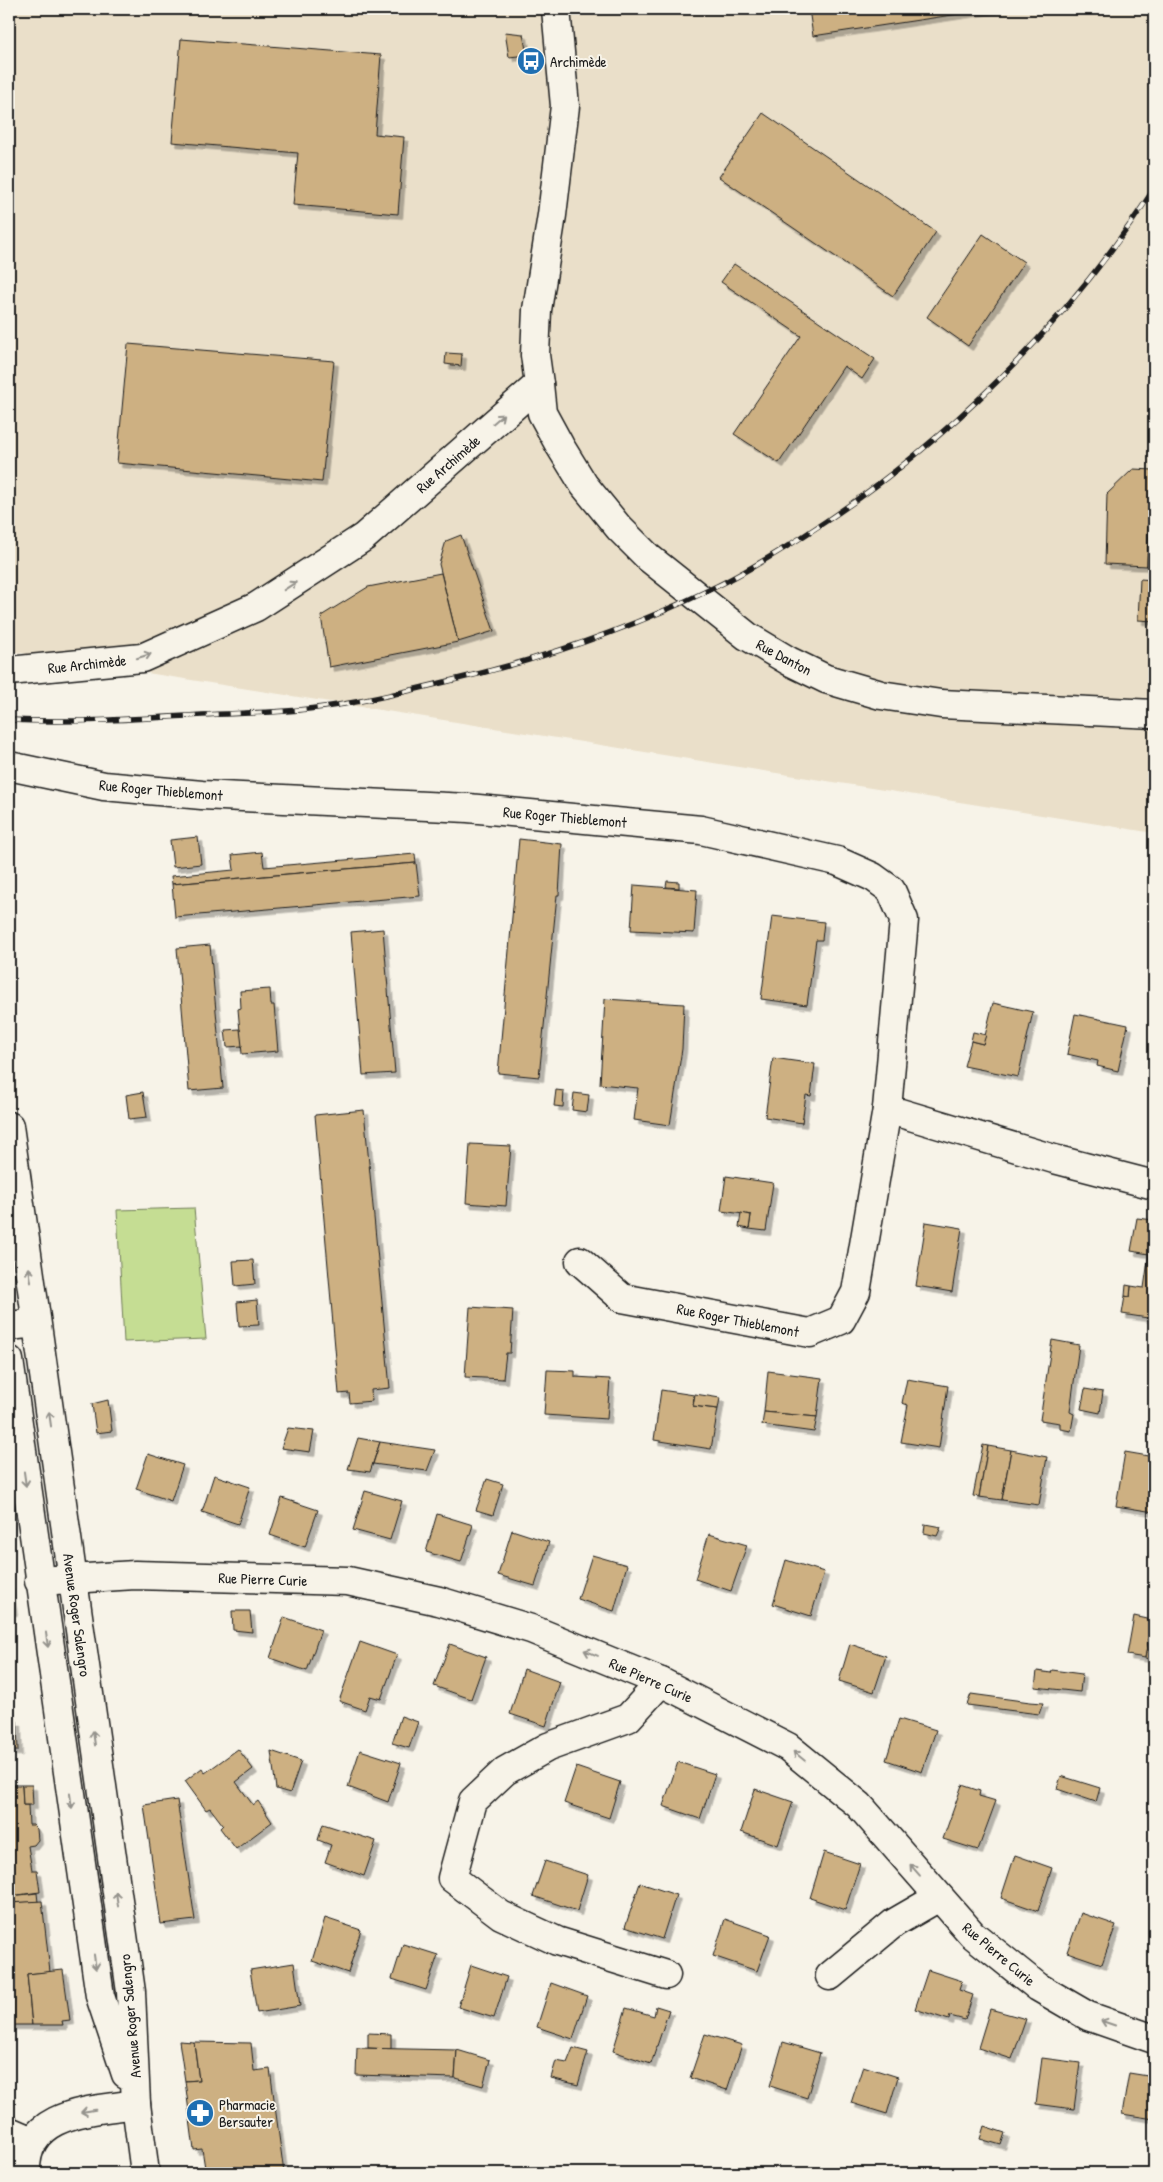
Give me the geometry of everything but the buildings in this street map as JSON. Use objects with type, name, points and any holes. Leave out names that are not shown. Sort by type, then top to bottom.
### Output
[{"type":"street","points":[[539,384],[535,355],[537,310],[552,215],[565,106],[556,9]]},
{"type":"street","name":"Rue Archimède","points":[[9,671],[142,658],[256,607],[364,537],[539,384]]},
{"type":"street","name":"Rue Danton","points":[[539,384],[542,413],[560,446],[584,485],[619,528],[649,558],[696,597],[747,636],[788,661],[826,678],[881,695],[941,704],[1154,714]]},
{"type":"street","name":"Rue Roger Thieblemont","points":[[9,766],[104,786],[202,795],[468,808],[702,830],[837,861],[873,877],[891,890],[904,920],[887,1108],[856,1292],[840,1320],[810,1333],[622,1298],[580,1261]]},
{"type":"street","points":[[887,1108],[1054,1159],[1154,1185]]},
{"type":"street","name":"Avenue Roger Salengro","points":[[9,1126],[131,1992],[136,2104],[145,2173]]},
{"type":"street","points":[[9,1326],[36,1323]]},
{"type":"street","points":[[9,1361],[41,1356]]},
{"type":"street","name":"Avenue Roger Salengro","points":[[9,1361],[39,1581],[100,1996],[136,2104]]},
{"type":"street","name":"Rue Pierre Curie","points":[[39,1581],[135,1575],[348,1582],[439,1601],[531,1629],[661,1682],[788,1747],[859,1805],[972,1934],[1038,1987],[1088,2016],[1154,2039]]},
{"type":"street","points":[[661,1682],[628,1718],[548,1747],[505,1771],[473,1800],[452,1878],[502,1915],[557,1941],[666,1975]]},
{"type":"street","points":[[830,1976],[894,1923],[939,1897]]},
{"type":"street","points":[[26,2173],[20,2136],[70,2114],[136,2104]]},
{"type":"shaded area","points":[[9,9],[1154,9],[1154,833],[9,651]]},
{"type":"green space","points":[[194,1208],[206,1339],[124,1342],[117,1210]]},
{"type":"railway","points":[[9,720],[81,721],[130,719],[282,711],[343,704],[377,698],[513,665],[613,632],[677,605],[733,578],[802,537],[854,502],[904,464],[951,424],[997,382],[1040,337],[1119,240],[1154,189]]},
{"type":"place","name":"Archimède","points":[[531,61]]},
{"type":"place","name":"Pharmacie Bersauter","points":[[200,2113]]}]
